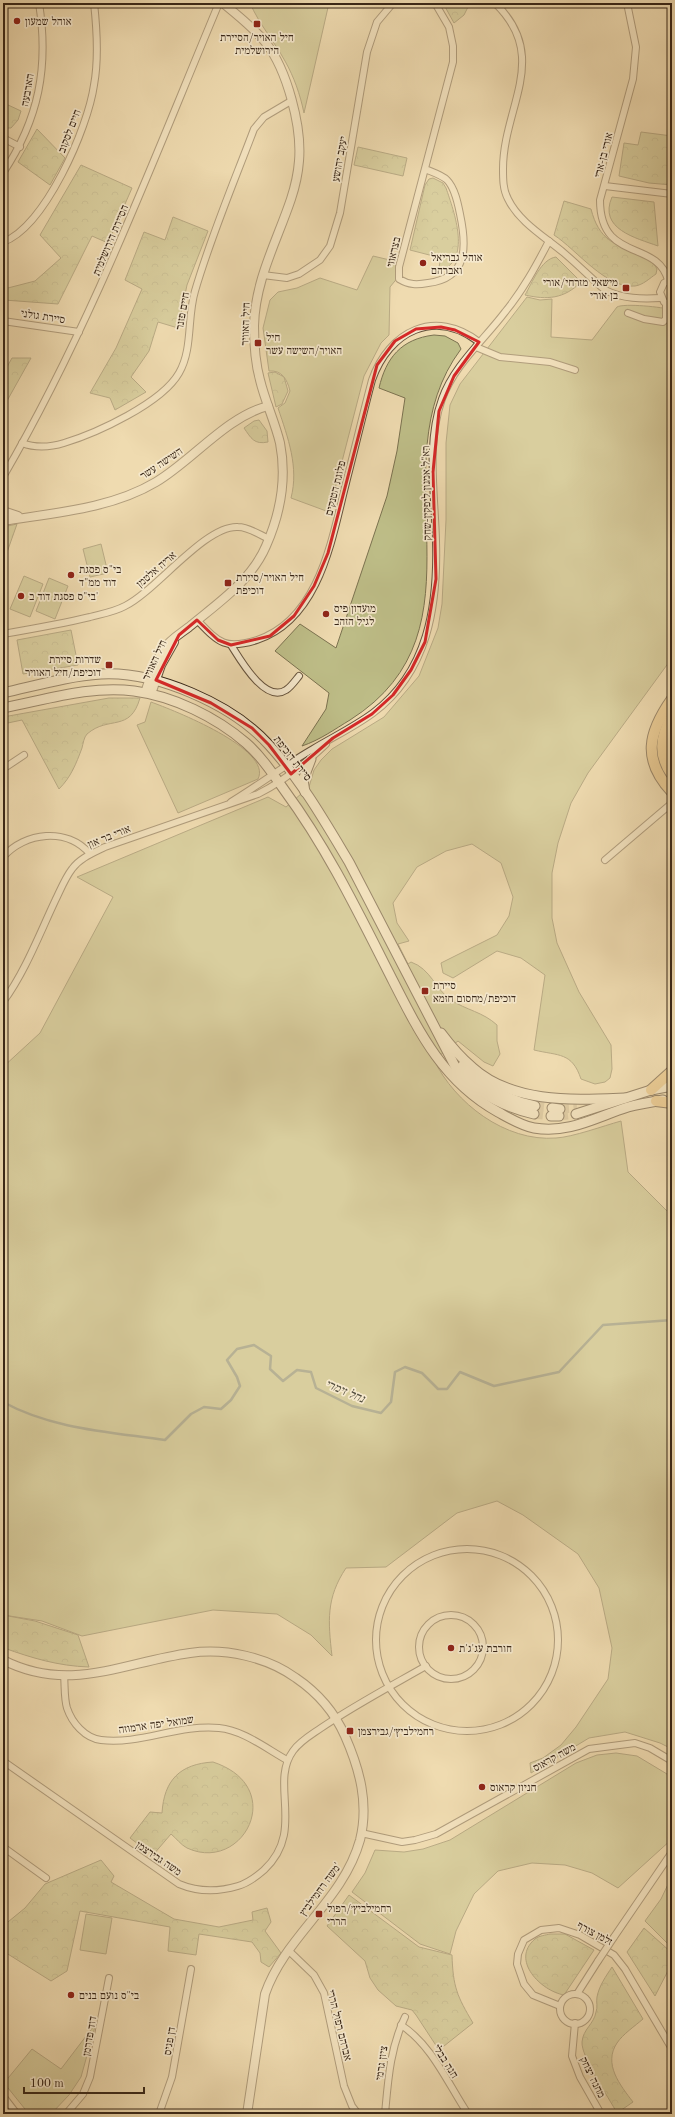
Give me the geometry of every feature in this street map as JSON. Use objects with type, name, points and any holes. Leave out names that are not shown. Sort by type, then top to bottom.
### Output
[{"type":"main road","name":"סיירת דוכיפת","points":[[3,693],[101,674],[153,679],[183,689],[252,728],[269,745],[305,793],[349,862],[438,1035],[460,1064],[477,1079],[499,1093],[535,1110]]},
{"type":"main road","points":[[3,708],[103,689],[148,694],[178,703],[225,728],[245,742],[258,755],[273,774],[317,837],[430,1050],[452,1077],[481,1102],[532,1128],[564,1129],[579,1126],[628,1107],[672,1098]]},
{"type":"main road","points":[[669,789],[652,759],[651,746],[652,734],[657,722],[672,699]]},
{"type":"main road","points":[[672,716],[665,728],[661,753],[672,775]]},
{"type":"main road","points":[[305,793],[303,780],[311,759]]},
{"type":"main road","points":[[430,1019],[454,1050],[473,1068],[492,1080],[509,1087],[536,1096],[555,1099],[625,1098]]},
{"type":"main road","points":[[651,1090],[672,1071]]},
{"type":"main road","points":[[577,1111],[651,1090],[672,1086]]},
{"type":"main road","points":[[656,1101],[672,1103]]},
{"type":"street","name":"הארבעה","points":[[3,173],[20,147],[34,111],[41,74],[42,29],[39,3]]},
{"type":"street","name":"חיים לסקוב","points":[[3,242],[17,236],[34,217],[65,168],[84,127],[94,87],[96,71],[94,3]]},
{"type":"street","name":"הסיירת הירושלמית","points":[[3,477],[50,393],[111,264],[219,3]]},
{"type":"street","name":"חיל האוויר","points":[[148,694],[153,679],[179,635],[234,590],[260,560],[280,508],[283,491],[283,473],[279,441],[260,382],[255,353],[256,302],[262,275],[291,199],[299,161],[299,142],[291,101],[277,61],[267,44],[253,28],[223,3]]},
{"type":"street","name":"יעקב יהושע","points":[[262,275],[287,278],[299,274],[320,260],[330,246],[340,213],[368,47],[377,22],[393,3]]},
{"type":"street","name":"בצראווי","points":[[425,169],[447,180],[452,188],[463,226],[464,250],[462,259],[450,276],[442,281],[416,285],[399,279],[398,274],[425,169],[449,81],[453,54],[449,27],[435,3]]},
{"type":"street","points":[[495,3],[511,20],[518,33],[523,62],[503,161],[504,187],[507,198],[513,208],[524,220],[605,290],[630,298],[662,298],[669,305],[666,319],[663,322],[644,319],[628,312]]},
{"type":"street","name":"אורי בן-ארי","points":[[627,3],[636,47],[633,79],[600,200],[600,211],[603,225],[610,236],[619,244],[652,259],[661,266],[670,279]]},
{"type":"street","name":"חיים פזנר","points":[[22,444],[41,446],[63,443],[76,438],[147,404],[170,385],[178,374],[186,352],[195,292],[254,128],[264,117],[291,101]]},
{"type":"street","points":[[3,138],[20,147]]},
{"type":"street","points":[[605,186],[672,194]]},
{"type":"street","name":"רא\"ל אמנון ליפקין-שחק","points":[[273,774],[372,714],[393,695],[411,670],[425,642],[432,610],[436,578],[433,472],[439,410],[442,399],[454,376],[520,293],[549,241]]},
{"type":"street","points":[[662,298],[662,286],[670,279]]},
{"type":"street","name":"סיירת גולני","points":[[3,321],[79,332]]},
{"type":"street","name":"פלוגת הטנקים","points":[[231,645],[245,644],[270,636],[282,628],[303,604],[314,586],[328,554],[377,365],[386,351],[404,335],[416,329],[430,327],[455,330],[471,336],[478,345],[500,357],[550,362],[575,370]]},
{"type":"street","name":"השישה עשר","points":[[3,521],[80,508],[136,492],[172,472],[246,414],[268,406]]},
{"type":"street","name":"השישה עשר","points":[[3,511],[14,516],[31,517]]},
{"type":"street","name":"אריה אלטמן","points":[[3,634],[62,624],[124,607],[141,595],[217,532],[229,528],[247,528],[269,539]]},
{"type":"street","points":[[197,620],[218,640],[224,644],[231,645],[246,668],[263,687],[272,692],[287,690],[299,676]]},
{"type":"street","name":"רא\"ל אמנון ליפקין-שחק","points":[[279,782],[311,759],[333,738]]},
{"type":"street","points":[[3,769],[24,755]]},
{"type":"street","name":"אורי בר און","points":[[231,802],[273,774]]},
{"type":"street","name":"אורי בר און","points":[[3,1002],[20,972],[72,869],[90,854],[231,802],[258,794],[279,782]]},
{"type":"street","points":[[605,860],[671,804],[669,789]]},
{"type":"street","points":[[3,857],[28,840],[41,836],[68,838],[84,847],[90,854]]},
{"type":"street","points":[[470,1549],[490,1552],[512,1561],[526,1570],[540,1585],[552,1606],[557,1626],[558,1648],[556,1662],[543,1692],[533,1704],[514,1719],[494,1727],[472,1731],[439,1727],[410,1712],[389,1687],[381,1671],[376,1651],[376,1628],[381,1608],[392,1587],[408,1570],[430,1557],[450,1550],[470,1549]]},
{"type":"street","points":[[455,1615],[469,1620],[476,1627],[481,1635],[483,1649],[478,1664],[473,1670],[461,1677],[448,1678],[438,1676],[426,1666],[419,1646],[422,1634],[432,1622],[441,1617],[455,1615]]},
{"type":"street","name":"משה רחמילביץ'","points":[[3,1660],[26,1669],[64,1675],[86,1676],[191,1653],[237,1654],[264,1661],[290,1673],[318,1695],[335,1718],[346,1738],[361,1780],[364,1810],[357,1850],[347,1872],[330,1897],[288,1950],[272,1975],[265,1994],[247,2114]]},
{"type":"street","name":"משה גבירצמן","points":[[3,1761],[166,1877],[189,1888],[209,1890],[243,1884],[261,1873],[276,1855],[285,1833],[285,1773],[288,1760],[299,1743],[335,1718],[426,1666]]},
{"type":"street","name":"שמואל יפה ארמוזה","points":[[64,1675],[66,1703],[71,1716],[82,1732],[91,1737],[101,1740],[126,1739],[193,1728],[221,1728],[244,1736],[288,1760]]},
{"type":"street","name":"משה קראוס","points":[[361,1833],[402,1842],[436,1834],[589,1749],[635,1743],[650,1748],[672,1761]]},
{"type":"street","points":[[3,1847],[46,1878]]},
{"type":"street","points":[[576,1994],[585,1999],[589,2010],[585,2020],[570,2023],[562,2016],[560,2006],[565,1998],[576,1994],[672,1852]]},
{"type":"street","name":"זלמן צורף","points":[[560,2006],[533,1995],[524,1984],[517,1964],[518,1954],[524,1940],[541,1930],[559,1928],[580,1935],[614,1955],[625,1969],[672,2049]]},
{"type":"street","name":"אברהם רפול הררי","points":[[288,1950],[314,1975],[324,1993],[344,2086],[352,2106],[358,2114]]},
{"type":"street","name":"דן פגיס","points":[[159,2114],[172,2077],[191,1969]]},
{"type":"street","name":"דוד פדרמן","points":[[66,2114],[83,2094],[90,2077],[109,1978]]},
{"type":"street","name":"ציון גרמי","points":[[385,2114],[393,2050],[405,2017]]},
{"type":"street","name":"מחנה יצחק","points":[[575,2023],[572,2056],[580,2077],[601,2114]]},
{"type":"street","name":"חנה בבלי","points":[[401,2025],[411,2032],[425,2047],[468,2114]]},
{"type":"street","points":[[3,2096],[17,2114]]},
{"type":"highlighted area","points":[[441,327],[455,330],[479,342],[454,376],[439,411],[433,472],[436,579],[425,642],[411,670],[393,695],[372,714],[333,738],[291,774],[269,745],[252,728],[211,703],[156,680],[179,635],[197,620],[218,640],[231,645],[270,636],[294,616],[314,586],[328,553],[377,365],[395,341],[416,329]]},
{"type":"green space","points":[[250,3],[329,3],[304,113],[301,99],[288,67]]},
{"type":"green space","points":[[443,3],[470,3],[464,15],[454,23]]},
{"type":"green space","points":[[3,98],[6,104],[21,111],[18,120],[11,128],[3,128]]},
{"type":"green space","points":[[37,129],[65,158],[50,185],[18,162]]},
{"type":"green space","points":[[641,132],[672,136],[672,185],[649,183],[619,176],[624,143],[638,145]]},
{"type":"green space","points":[[358,147],[407,158],[403,176],[354,165]]},
{"type":"green space","points":[[81,165],[132,188],[108,243],[92,236],[58,304],[4,300],[4,289],[35,281],[61,258],[40,235]]},
{"type":"green space","points":[[433,178],[443,183],[446,188],[453,210],[458,235],[458,247],[455,258],[449,266],[438,271],[441,258],[410,250],[425,185],[429,179]]},
{"type":"green space","points":[[612,197],[654,202],[658,246],[630,235],[615,224],[610,217],[609,208]]},
{"type":"green space","points":[[564,201],[591,209],[598,228],[609,240],[650,261],[657,269],[656,274],[644,283],[635,286],[624,285],[613,281],[592,267],[554,235]]},
{"type":"green space","points":[[173,217],[208,231],[187,285],[178,328],[158,322],[149,351],[131,377],[146,392],[115,410],[110,398],[90,393],[116,348],[142,289],[125,280],[144,232],[165,240]]},
{"type":"green space","points":[[373,256],[394,261],[399,276],[390,287],[389,335],[381,343],[364,376],[329,512],[291,498],[294,475],[293,464],[289,441],[278,408],[285,403],[290,391],[281,374],[274,371],[269,371],[263,328],[270,300],[278,292],[297,288],[320,278],[357,290]]},
{"type":"green space","points":[[556,257],[581,282],[575,288],[555,297],[533,297],[525,295],[541,267],[546,262]]},
{"type":"green space","points":[[527,297],[540,300],[552,299],[551,337],[592,340],[617,307],[621,306],[644,306],[672,310],[672,658],[588,773],[571,803],[558,843],[552,873],[552,918],[557,943],[579,992],[611,1045],[612,1069],[610,1078],[605,1082],[595,1084],[581,1079],[577,1070],[569,1060],[557,1055],[534,1050],[545,975],[521,958],[497,951],[453,978],[443,973],[441,963],[497,935],[509,916],[513,897],[501,863],[472,844],[446,851],[417,867],[393,903],[397,923],[409,941],[398,944],[408,964],[411,962],[423,969],[451,1000],[486,1017],[497,1025],[497,1041],[500,1054],[493,1066],[484,1062],[458,1041],[434,1060],[443,1076],[455,1091],[468,1105],[484,1117],[518,1134],[537,1138],[556,1138],[579,1134],[621,1121],[628,1172],[672,1216],[672,1749],[660,1743],[625,1732],[589,1738],[531,1773],[530,1763],[543,1758],[561,1745],[576,1727],[608,1679],[612,1648],[599,1588],[578,1554],[523,1515],[497,1501],[457,1513],[386,1567],[346,1568],[335,1589],[330,1610],[329,1621],[332,1656],[311,1635],[277,1614],[213,1610],[82,1636],[42,1621],[3,1615],[3,1067],[40,1033],[113,897],[77,877],[268,797],[286,807],[309,787],[314,770],[332,749],[384,717],[419,676],[438,628],[442,604],[446,520],[446,443],[450,405],[460,384]]},
{"type":"green space","points":[[434,335],[445,336],[458,343],[461,349],[437,395],[427,444],[427,544],[425,593],[416,640],[393,683],[350,720],[321,738],[302,746],[326,709],[329,693],[275,651],[300,624],[336,648],[387,496],[397,451],[405,398],[379,388],[382,377],[391,359],[404,346],[422,337]]},
{"type":"green space","points":[[12,358],[31,358],[3,408],[3,374]]},
{"type":"green space","points":[[275,372],[284,377],[288,391],[282,404],[276,407],[268,373]]},
{"type":"green space","points":[[259,420],[267,431],[268,442],[256,442],[244,428],[254,421]]},
{"type":"green space","points":[[17,524],[5,558],[3,557],[3,527]]},
{"type":"green space","points":[[101,544],[108,573],[90,577],[83,549]]},
{"type":"green space","points":[[24,576],[43,584],[30,617],[10,609]]},
{"type":"green space","points":[[49,578],[68,586],[55,619],[36,611]]},
{"type":"green space","points":[[71,630],[78,665],[23,674],[17,640]]},
{"type":"green space","points":[[109,698],[140,698],[136,709],[131,716],[125,720],[95,728],[87,734],[73,770],[59,789],[22,720],[3,724],[3,717]]},
{"type":"green space","points":[[151,702],[198,722],[237,744],[251,755],[259,767],[258,779],[178,813],[137,725],[145,722]]},
{"type":"green space","points":[[3,1615],[35,1621],[78,1635],[89,1667],[45,1661],[4,1648]]},
{"type":"green space","points":[[616,1753],[637,1756],[667,1774],[672,1784],[672,1839],[618,1888],[592,1873],[565,1865],[532,1863],[498,1871],[474,1894],[456,1931],[450,1954],[420,1944],[352,1892],[365,1873],[375,1850],[404,1852],[423,1849],[450,1840],[576,1763],[597,1755]]},
{"type":"green space","points":[[213,1762],[236,1774],[249,1790],[253,1807],[250,1824],[240,1839],[225,1849],[207,1853],[187,1848],[171,1834],[153,1855],[130,1838],[150,1812],[162,1813],[166,1791],[176,1776],[191,1766]]},
{"type":"green space","points":[[101,1860],[114,1876],[111,1882],[174,1919],[219,1927],[253,1920],[252,1912],[267,1908],[271,1922],[265,1931],[281,1953],[269,1967],[261,1962],[260,1953],[252,1942],[199,1934],[196,1955],[168,1951],[170,1927],[80,1911],[67,1971],[51,1981],[3,1951],[3,1926],[25,1908],[45,1884]]},
{"type":"green space","points":[[672,1876],[672,1948],[645,1921],[661,1899]]},
{"type":"green space","points":[[349,1895],[419,1947],[452,1955],[453,1975],[457,1991],[473,2023],[439,2050],[412,2010],[396,2006],[378,1990],[370,1978],[365,1961],[327,1926]]},
{"type":"green space","points":[[86,1914],[112,1918],[106,1954],[80,1950]]},
{"type":"green space","points":[[644,1928],[672,1953],[672,1963],[655,1996],[627,1952]]},
{"type":"green space","points":[[550,1934],[565,1934],[594,1950],[564,1995],[546,1988],[538,1981],[527,1965],[526,1956],[528,1947],[536,1938]]},
{"type":"green space","points":[[612,1967],[643,2019],[622,2036],[613,2051],[612,2066],[615,2074],[623,2089],[633,2102],[617,2113],[596,2078],[586,2057],[582,2042],[584,2034],[595,2016],[599,1989]]},
{"type":"green space","points":[[96,2023],[81,2077],[69,2095],[51,2114],[29,2114],[4,2083],[32,2049],[61,2069]]},
{"type":"waterway","name":"נחל זימרי","points":[[3,1402],[22,1411],[61,1424],[102,1432],[165,1440],[191,1414],[204,1407],[221,1409],[231,1400],[240,1386],[237,1377],[227,1360],[237,1349],[254,1345],[271,1356],[270,1369],[283,1381],[297,1370],[311,1372],[316,1388],[352,1406],[381,1413],[391,1402],[395,1372],[405,1367],[422,1373],[438,1389],[447,1389],[460,1372],[494,1386],[559,1372],[603,1325],[672,1320]]},
{"type":"tunnel","points":[[535,1106],[552,1108]]},
{"type":"tunnel","points":[[560,1109],[577,1108]]},
{"type":"tunnel","points":[[534,1114],[551,1116]]},
{"type":"tunnel","points":[[559,1116],[576,1114]]},
{"type":"place","name":"אוהל שמעון","points":[[17,21]]},
{"type":"place","name":"חיל האויר/הסיירת הירושלמית","points":[[257,24]]},
{"type":"place","name":"אוהל גבריאל ואברהם","points":[[423,263]]},
{"type":"place","name":"מישאל מזרחי/אורי בן אורי","points":[[626,288]]},
{"type":"place","name":"חיל האויר/השישה עשר","points":[[258,343]]},
{"type":"place","name":"בי\"ס פסגת דוד ממ\"ד","points":[[71,575]]},
{"type":"place","name":"חיל האויר/סיירת דוכיפת","points":[[228,583]]},
{"type":"place","name":"בי\"ס פסגת דוד ב'","points":[[21,596]]},
{"type":"place","name":"מועדון פיס לגיל הזהב","points":[[326,614]]},
{"type":"place","name":"שדרות סיירת דוכיפת/חיל האוויר","points":[[109,665]]},
{"type":"place","name":"סיירת דוכיפת/מחסום חזמא","points":[[425,991]]},
{"type":"place","name":"חורבת עג'ג'ת","points":[[451,1648]]},
{"type":"place","name":"רחמילביץ׳/גבירצמן","points":[[350,1731]]},
{"type":"place","name":"חניון קראוס","points":[[482,1787]]},
{"type":"place","name":"רחמילביץ׳/רפול הררי","points":[[319,1914]]},
{"type":"place","name":"בי\"ס נועם בנים","points":[[71,1995]]}]
